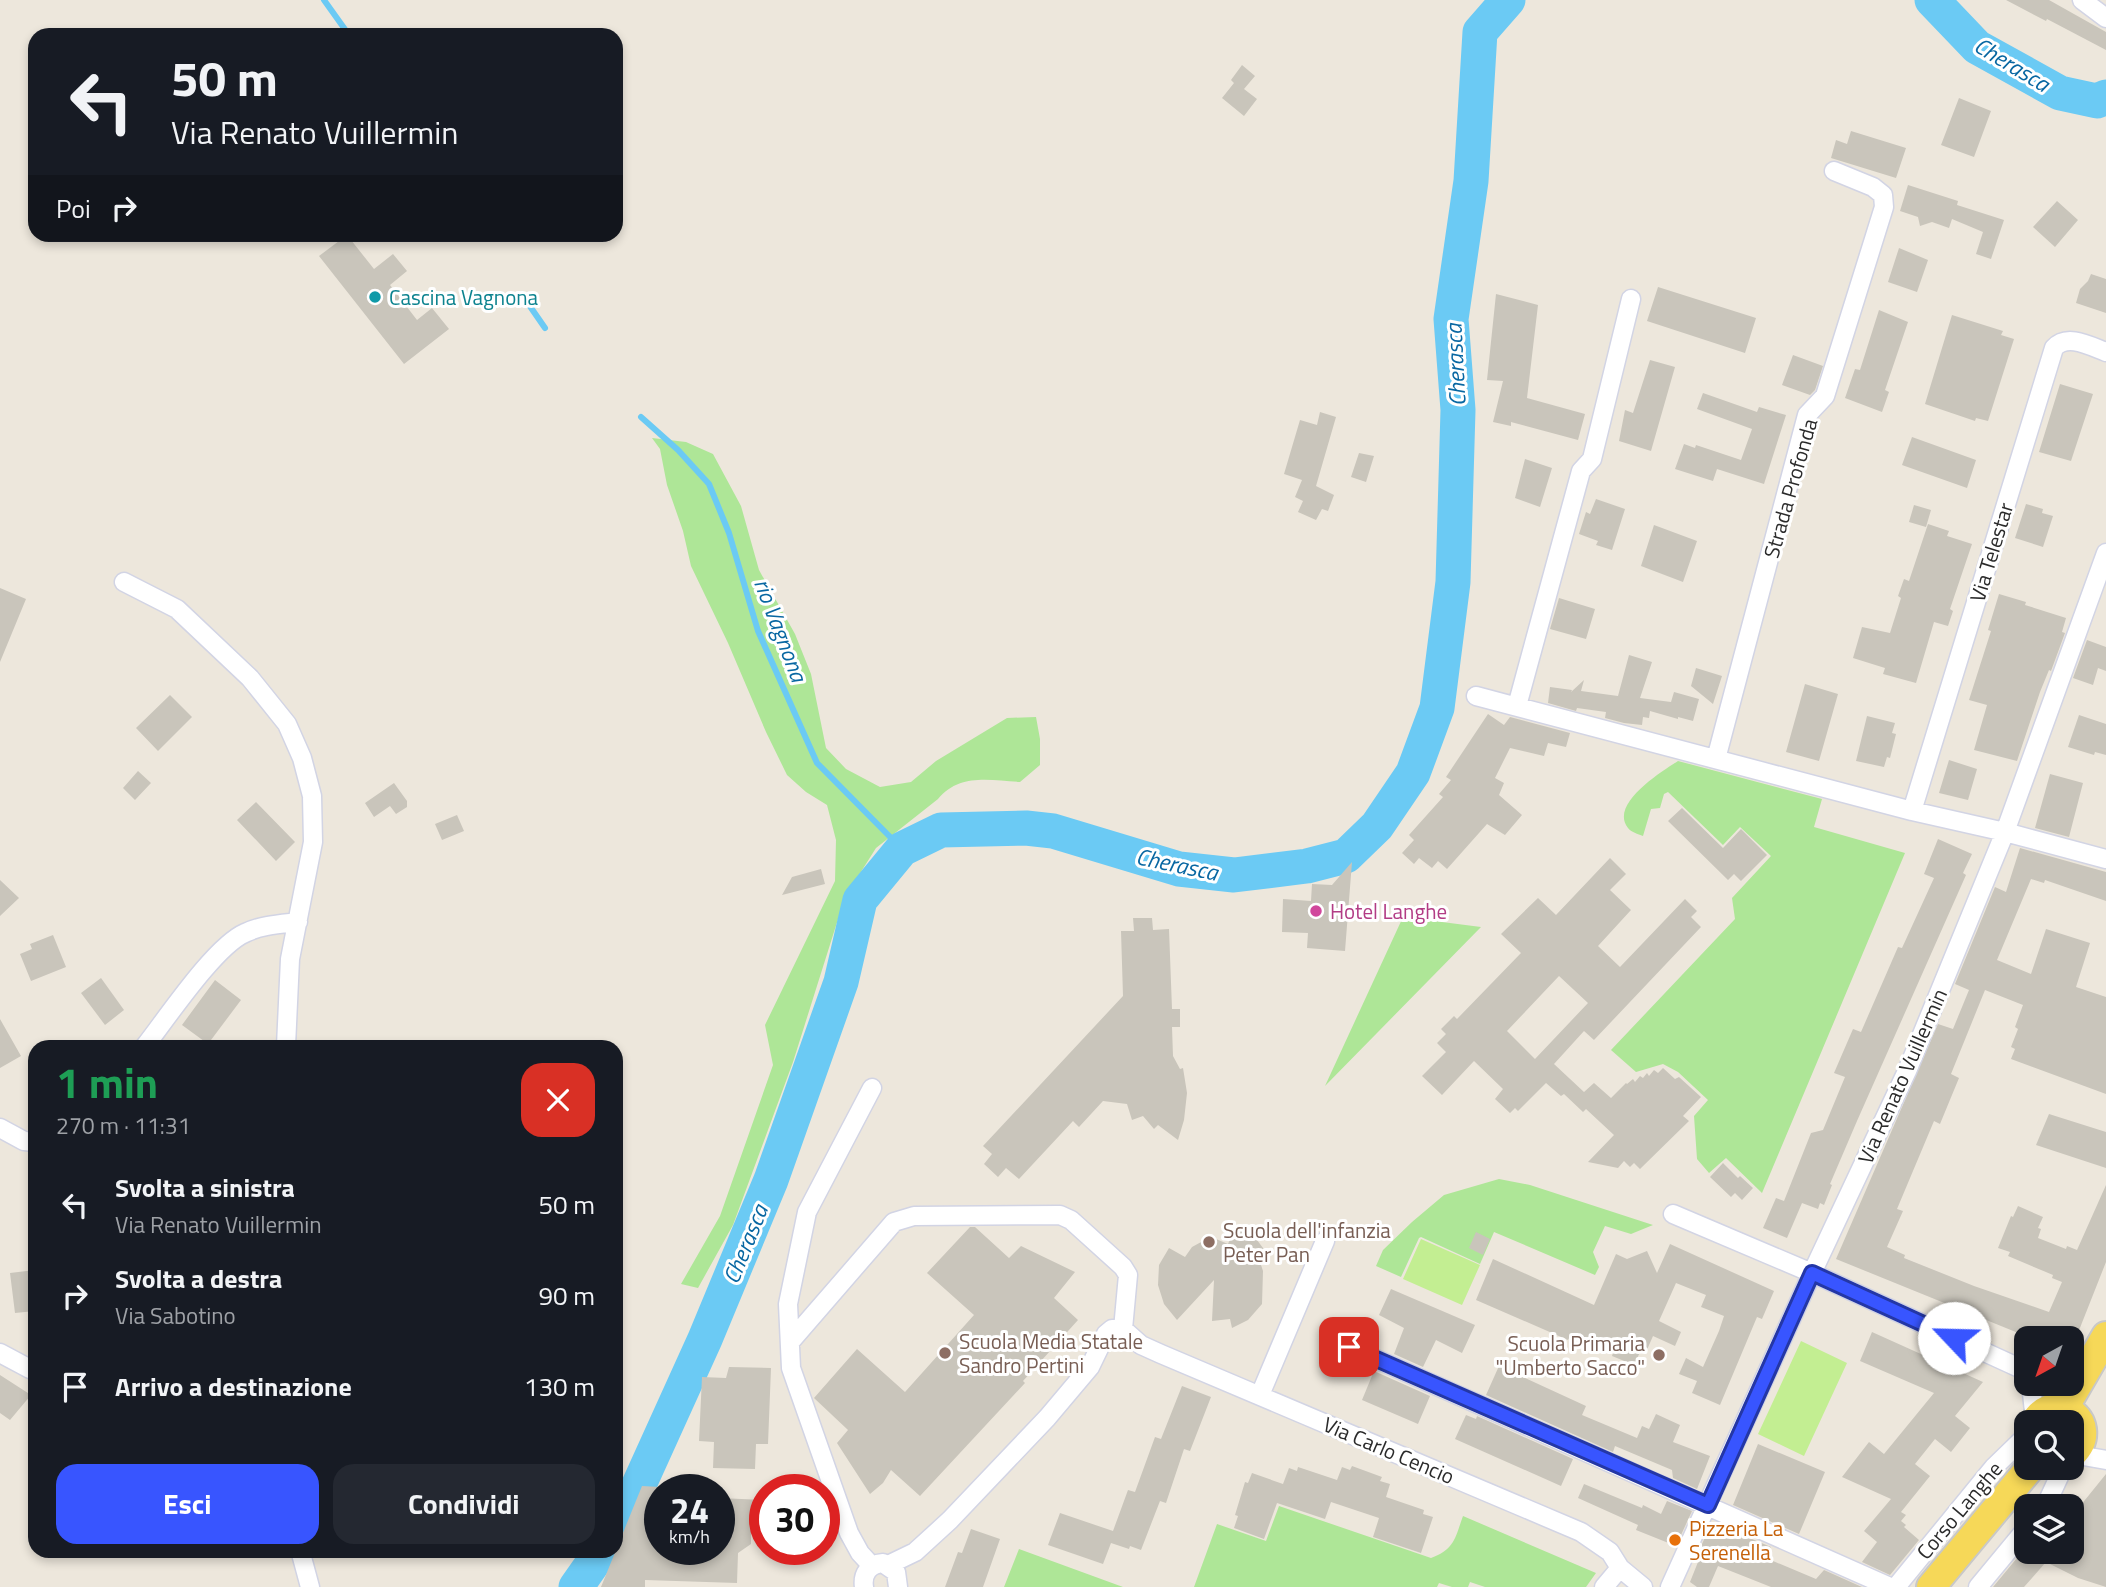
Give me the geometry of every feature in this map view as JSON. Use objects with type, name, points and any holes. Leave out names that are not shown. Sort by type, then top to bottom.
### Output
[{"type":"main road","points":[[2063,1410],[2106,1336]]},
{"type":"main road","points":[[2066,1410],[2098,1371],[2106,1344]]},
{"type":"main road","name":"Corso Langhe","points":[[1931,1587],[2020,1480]]},
{"type":"street","points":[[2082,0],[2106,18]]},
{"type":"street","name":"Strada Profonda","points":[[1716,759],[1807,415],[1825,396],[1884,207],[1883,195],[1873,187],[1834,171]]},
{"type":"street","points":[[1517,706],[1581,471],[1592,459],[1631,299]]},
{"type":"street","name":"Via Telestar","points":[[1912,811],[2054,348],[2060,342],[2068,340],[2106,352]]},
{"type":"street","name":"Via Renato Vuillermin","points":[[1670,1587],[1812,1273],[1908,1070],[2005,832],[2106,553]]},
{"type":"street","points":[[124,582],[177,609],[250,678],[287,724],[302,758],[312,796],[313,842],[290,958],[286,1040]]},
{"type":"street","points":[[1476,696],[1912,811],[2106,859]]},
{"type":"street","points":[[150,1040],[216,956],[244,933],[276,924],[299,922]]},
{"type":"street","points":[[872,1088],[807,1212],[788,1304],[791,1368],[849,1533],[860,1553],[896,1572],[898,1587]]},
{"type":"street","points":[[0,1128],[28,1141]]},
{"type":"street","points":[[1673,1214],[1812,1273],[2014,1366]]},
{"type":"street","points":[[790,1342],[894,1222],[914,1216],[1060,1215],[1071,1220],[1123,1267],[1128,1275],[1123,1329],[1112,1329],[1106,1334],[1090,1367],[1047,1418],[950,1520],[915,1552],[880,1565],[865,1574],[864,1587]]},
{"type":"street","points":[[1260,1395],[1325,1241]]},
{"type":"street","name":"Via Carlo Cencio","points":[[1123,1329],[1141,1345],[1581,1532],[1610,1552],[1620,1568],[1643,1587]]},
{"type":"street","points":[[1349,1347],[1889,1587]]},
{"type":"street","points":[[0,1353],[28,1368]]},
{"type":"street","points":[[2084,1444],[2106,1459]]},
{"type":"street","name":"Corso Langhe","points":[[1896,1587],[1994,1467],[2014,1453]]},
{"type":"street","points":[[1978,1587],[2014,1544]]},
{"type":"street","points":[[302,1558],[310,1587]]},
{"type":"street","points":[[1604,1587],[1620,1568]]},
{"type":"green space","points":[[652,438],[686,442],[713,454],[741,506],[759,570],[795,634],[811,674],[826,748],[846,769],[880,787],[911,782],[936,761],[1007,718],[1036,717],[1040,739],[1040,765],[1020,782],[976,780],[955,785],[876,848],[845,897],[793,1062],[733,1225],[698,1288],[681,1284],[720,1216],[773,1065],[765,1025],[835,881],[836,840],[827,805],[806,792],[787,775],[766,732],[691,566],[683,531],[667,485],[660,449]]},
{"type":"green space","points":[[1678,761],[1822,799],[1814,827],[1905,853],[1762,1193],[1726,1158],[1709,1173],[1697,1159],[1694,1116],[1708,1100],[1678,1072],[1663,1064],[1636,1072],[1611,1050],[1735,919],[1732,898],[1771,856],[1740,827],[1723,845],[1668,792],[1664,794],[1660,808],[1651,809],[1643,836],[1628,828],[1624,819],[1625,809],[1631,799]]},
{"type":"green space","points":[[1403,917],[1481,927],[1325,1086]]},
{"type":"green space","points":[[1499,1179],[1530,1185],[1653,1225],[1631,1234],[1605,1226],[1593,1252],[1599,1267],[1595,1275],[1494,1232],[1480,1264],[1421,1237],[1401,1277],[1376,1266],[1383,1250],[1444,1195]]},
{"type":"green space","points":[[1421,1239],[1480,1265],[1462,1305],[1403,1279]]},
{"type":"green space","points":[[1801,1341],[1847,1363],[1804,1456],[1758,1434]]},
{"type":"green space","points":[[1279,1506],[1431,1558],[1450,1547],[1463,1516],[1596,1573],[1586,1587],[1485,1587],[1470,1582],[1468,1587],[1452,1587],[1439,1583],[1437,1587],[1194,1587],[1217,1524],[1266,1541]]},
{"type":"green space","points":[[1019,1549],[1123,1587],[1004,1587]]},
{"type":"building","points":[[2006,0],[2049,0],[2106,32],[2106,50],[2047,19],[2046,21]]},
{"type":"building","points":[[1242,65],[1255,76],[1244,89],[1257,99],[1244,116],[1222,98],[1234,83],[1231,80]]},
{"type":"building","points":[[1959,98],[1991,111],[1974,157],[1941,145]]},
{"type":"building","points":[[1851,131],[1906,148],[1896,178],[1831,158],[1836,140],[1847,144]]},
{"type":"building","points":[[1908,185],[2004,220],[1991,259],[1976,254],[1983,232],[1952,219],[1949,228],[1932,222],[1920,226],[1918,217],[1900,211]]},
{"type":"building","points":[[2057,201],[2078,220],[2055,247],[2033,227]]},
{"type":"building","name":"Cascina Vagnona","points":[[338,242],[353,242],[374,269],[393,254],[407,271],[390,285],[417,320],[432,308],[449,329],[404,364],[319,256]]},
{"type":"building","points":[[1899,248],[1928,260],[1917,292],[1888,282]]},
{"type":"building","points":[[2091,274],[2106,279],[2106,313],[2076,303],[2080,289]]},
{"type":"building","points":[[1658,287],[1756,318],[1745,353],[1647,321]]},
{"type":"building","points":[[1496,294],[1538,305],[1527,398],[1585,414],[1578,440],[1511,422],[1511,426],[1493,422],[1503,381],[1487,380]]},
{"type":"building","points":[[1879,310],[1908,322],[1885,390],[1889,392],[1882,412],[1845,398],[1855,369],[1860,370]]},
{"type":"building","points":[[1952,315],[2003,331],[2001,335],[2014,339],[1988,421],[1976,418],[1975,421],[1925,404]]},
{"type":"building","points":[[1793,355],[1823,366],[1815,390],[1810,395],[1782,385]]},
{"type":"building","points":[[1650,360],[1675,367],[1651,451],[1619,441],[1625,410],[1633,413]]},
{"type":"building","points":[[2060,384],[2093,394],[2071,461],[2039,452]]},
{"type":"building","points":[[1703,393],[1757,412],[1759,407],[1786,415],[1764,484],[1717,469],[1713,481],[1675,469],[1684,444],[1695,448],[1696,445],[1741,460],[1752,429],[1697,409]]},
{"type":"building","points":[[1320,412],[1336,417],[1316,486],[1334,495],[1328,511],[1322,509],[1316,520],[1298,512],[1303,501],[1295,497],[1302,480],[1284,474],[1300,420],[1317,425]]},
{"type":"building","points":[[1912,437],[1976,460],[1967,488],[1902,465]]},
{"type":"building","points":[[1359,453],[1374,456],[1366,482],[1351,477]]},
{"type":"building","points":[[1525,459],[1552,468],[1540,507],[1515,498]]},
{"type":"building","points":[[1596,499],[1625,509],[1612,550],[1596,545],[1598,541],[1579,534],[1586,512],[1590,514]]},
{"type":"building","points":[[2026,504],[2043,509],[2042,513],[2053,516],[2043,547],[2015,538]]},
{"type":"building","points":[[1914,505],[1931,510],[1926,527],[1909,522]]},
{"type":"building","points":[[1928,524],[1949,531],[1947,536],[1972,544],[1950,609],[1953,611],[1948,626],[1934,622],[1916,683],[1883,674],[1885,668],[1853,658],[1862,627],[1890,633],[1901,598],[1898,596],[1904,579],[1909,581]]},
{"type":"building","points":[[1654,525],[1697,541],[1683,582],[1641,566]]},
{"type":"building","points":[[0,588],[26,599],[0,662]]},
{"type":"building","points":[[1999,594],[2066,618],[2062,632],[2065,633],[2040,692],[2017,761],[1974,750],[1987,705],[1969,700],[1991,631],[1988,630]]},
{"type":"building","points":[[1559,598],[1595,609],[1586,639],[1550,629]]},
{"type":"building","points":[[2087,640],[2106,647],[2106,671],[2098,668],[2093,685],[2073,678]]},
{"type":"building","points":[[1629,655],[1652,662],[1640,698],[1671,702],[1674,692],[1699,699],[1693,721],[1650,711],[1649,718],[1643,717],[1642,725],[1624,723],[1605,718],[1606,712],[1577,708],[1576,711],[1548,703],[1550,687],[1572,690],[1571,692],[1584,680],[1581,691],[1618,696]]},
{"type":"building","points":[[1696,668],[1722,676],[1713,704],[1691,686]]},
{"type":"building","points":[[1805,684],[1838,694],[1819,761],[1786,752]]},
{"type":"building","points":[[170,695],[192,717],[158,751],[136,728]]},
{"type":"building","points":[[1488,714],[1504,725],[1510,717],[1570,733],[1566,747],[1548,743],[1544,756],[1510,748],[1495,778],[1504,783],[1499,795],[1522,815],[1505,835],[1487,824],[1447,869],[1438,861],[1432,868],[1419,858],[1414,864],[1402,853],[1414,840],[1409,835],[1443,797],[1439,794],[1451,780],[1446,777]]},
{"type":"building","points":[[2079,715],[2106,724],[2106,755],[2095,752],[2094,755],[2068,747]]},
{"type":"building","points":[[1867,716],[1895,723],[1892,733],[1896,734],[1890,758],[1887,757],[1884,767],[1856,761]]},
{"type":"building","points":[[1949,760],[1977,769],[1968,800],[1939,793]]},
{"type":"building","points":[[138,771],[151,783],[135,800],[123,788]]},
{"type":"building","points":[[2050,774],[2083,783],[2069,837],[2035,828]]},
{"type":"building","points":[[394,783],[407,801],[407,807],[396,814],[390,806],[374,817],[365,803]]},
{"type":"building","points":[[256,802],[295,842],[276,861],[237,820]]},
{"type":"building","points":[[1682,808],[1723,848],[1741,829],[1767,855],[1741,881],[1734,874],[1728,880],[1668,821]]},
{"type":"building","points":[[457,815],[464,831],[442,840],[435,824]]},
{"type":"building","points":[[1938,839],[1972,854],[1963,873],[1966,875],[1857,1121],[1824,1205],[1820,1203],[1818,1209],[1802,1203],[1787,1238],[1763,1228],[1776,1198],[1784,1201],[1811,1133],[1823,1130],[1845,1077],[1834,1073],[1853,1029],[1861,1032],[1898,947],[1902,948],[1934,878],[1924,874]]},
{"type":"building","points":[[2020,848],[2106,872],[2106,901],[2045,880],[2044,883],[2031,879],[1997,960],[2031,974],[2046,929],[2090,943],[2076,987],[2106,997],[2106,1094],[2011,1059],[2015,1049],[2011,1047],[2018,1029],[2015,1027],[2023,1005],[1985,990],[1951,1074],[1959,1078],[1940,1124],[1934,1121],[1897,1209],[1903,1211],[1887,1247],[1905,1255],[1904,1258],[2049,1312],[2062,1282],[2052,1278],[2053,1275],[2008,1256],[2010,1252],[1998,1248],[2011,1216],[2013,1217],[2018,1206],[2043,1217],[2038,1228],[2041,1229],[2038,1238],[2066,1249],[2067,1246],[2077,1250],[2106,1185],[2106,1262],[2081,1326],[2014,1326],[2014,1331],[1836,1259],[1938,1024],[1953,1029],[1969,990],[1955,984],[1995,887],[2006,892]]},
{"type":"building","points":[[1610,858],[1626,874],[1610,890],[1631,910],[1598,946],[1620,967],[1685,899],[1697,911],[1691,917],[1701,927],[1594,1040],[1584,1031],[1554,1064],[1584,1092],[1594,1083],[1611,1098],[1626,1083],[1633,1079],[1635,1082],[1647,1073],[1649,1076],[1654,1070],[1658,1073],[1663,1068],[1675,1079],[1679,1077],[1701,1097],[1683,1116],[1689,1121],[1640,1169],[1634,1163],[1630,1167],[1624,1161],[1618,1168],[1588,1162],[1614,1135],[1586,1109],[1583,1112],[1564,1094],[1561,1096],[1546,1083],[1518,1111],[1515,1108],[1510,1113],[1495,1099],[1503,1089],[1474,1061],[1442,1095],[1422,1076],[1446,1052],[1437,1043],[1446,1034],[1441,1029],[1454,1016],[1457,1019],[1521,953],[1501,934],[1538,898],[1556,915]],"holes":[[[1559,976],[1588,1003],[1535,1059],[1507,1031]]]},
{"type":"building","name":"Hotel Langhe","points":[[1352,862],[1345,951],[1307,948],[1308,933],[1282,932],[1283,899],[1311,901],[1312,884],[1332,885]]},
{"type":"building","points":[[821,869],[825,884],[782,895],[792,877]]},
{"type":"building","points":[[0,880],[19,898],[0,916]]},
{"type":"building","points":[[1133,918],[1152,918],[1153,930],[1169,929],[1172,1009],[1180,1009],[1180,1027],[1172,1027],[1173,1056],[1180,1069],[1183,1068],[1187,1093],[1184,1120],[1178,1140],[1158,1125],[1154,1129],[1143,1116],[1132,1120],[1127,1104],[1103,1101],[1079,1127],[1073,1121],[1019,1179],[1006,1168],[998,1177],[984,1164],[992,1154],[983,1146],[1123,996],[1121,931],[1134,931]]},
{"type":"building","points":[[53,935],[66,967],[31,981],[20,954],[32,949],[30,944]]},
{"type":"building","points":[[101,978],[124,1010],[105,1025],[81,993]]},
{"type":"building","points":[[215,980],[241,1000],[211,1040],[203,1040],[182,1025]]},
{"type":"building","points":[[0,1019],[21,1056],[0,1068]]},
{"type":"building","points":[[2049,1114],[2106,1132],[2106,1168],[2036,1145]]},
{"type":"building","points":[[1723,1163],[1753,1188],[1742,1200],[1735,1193],[1731,1197],[1710,1177]]},
{"type":"building","points":[[1236,1225],[1254,1236],[1266,1252],[1258,1256],[1263,1271],[1262,1304],[1248,1320],[1232,1328],[1230,1319],[1212,1321],[1214,1280],[1177,1320],[1164,1304],[1158,1285],[1159,1265],[1169,1248],[1185,1257],[1192,1247],[1203,1241],[1216,1239],[1228,1244]]},
{"type":"building","points":[[970,1227],[975,1227],[1009,1258],[1021,1246],[1075,1272],[1054,1298],[1078,1320],[1023,1381],[1025,1383],[920,1496],[891,1470],[883,1483],[870,1494],[837,1443],[848,1430],[814,1398],[857,1349],[905,1392],[974,1315],[927,1273]]},
{"type":"building","points":[[1476,1232],[1490,1239],[1483,1255],[1469,1248]]},
{"type":"building","points":[[1670,1244],[1774,1291],[1762,1319],[1757,1317],[1720,1405],[1692,1393],[1697,1381],[1679,1374],[1686,1358],[1703,1367],[1719,1331],[1724,1316],[1701,1307],[1706,1295],[1676,1283],[1659,1321],[1681,1332],[1675,1346],[1653,1336],[1646,1352],[1641,1350],[1634,1365],[1571,1334],[1568,1340],[1476,1300],[1493,1259],[1594,1305],[1616,1254],[1627,1259],[1647,1251],[1657,1273]]},
{"type":"building","points":[[28,1271],[28,1312],[15,1313],[10,1273]]},
{"type":"building","points":[[1391,1289],[1475,1325],[1462,1353],[1436,1340],[1423,1367],[1394,1354],[1404,1328],[1379,1315]]},
{"type":"building","points":[[1872,1332],[1983,1382],[1955,1416],[1970,1428],[1951,1452],[1935,1439],[1915,1464],[1930,1476],[1901,1512],[1906,1515],[1901,1521],[1919,1540],[1890,1575],[1862,1562],[1877,1542],[1864,1531],[1891,1499],[1842,1477],[1869,1442],[1884,1454],[1934,1393],[1860,1361]]},
{"type":"building","points":[[1499,1366],[1586,1406],[1582,1415],[1637,1438],[1642,1426],[1649,1429],[1656,1414],[1680,1425],[1673,1442],[1710,1456],[1697,1489],[1673,1478],[1672,1470],[1615,1446],[1613,1452],[1486,1395]]},
{"type":"building","points":[[729,1367],[771,1368],[768,1444],[756,1444],[755,1469],[713,1468],[714,1442],[699,1441],[702,1377],[726,1378]]},
{"type":"building","points":[[1374,1371],[1430,1396],[1418,1424],[1362,1400]]},
{"type":"building","points":[[0,1375],[28,1393],[28,1399],[10,1420],[0,1413]]},
{"type":"building","points":[[1182,1386],[1211,1397],[1190,1451],[1184,1449],[1166,1503],[1160,1501],[1141,1550],[1111,1543],[1103,1564],[1048,1545],[1060,1513],[1113,1531],[1128,1490],[1135,1492],[1155,1437],[1161,1439]]},
{"type":"building","points":[[1466,1415],[1476,1419],[1477,1416],[1573,1459],[1561,1486],[1455,1439]]},
{"type":"building","points":[[1758,1444],[1825,1472],[1799,1534],[1733,1505]]},
{"type":"building","points":[[1352,1466],[1382,1477],[1380,1481],[1390,1484],[1386,1497],[1424,1510],[1423,1514],[1433,1517],[1421,1553],[1373,1537],[1379,1518],[1331,1502],[1325,1519],[1277,1503],[1264,1539],[1234,1528],[1245,1482],[1248,1483],[1252,1473],[1283,1484],[1289,1468],[1297,1471],[1298,1467],[1337,1480],[1342,1467],[1350,1470]]},
{"type":"building","points":[[2106,1474],[2106,1587],[2078,1578],[2050,1564],[2084,1564],[2084,1501]]},
{"type":"building","points":[[1584,1484],[1661,1514],[1667,1501],[1692,1511],[1676,1546],[1636,1530],[1638,1525],[1578,1498]]},
{"type":"building","points":[[642,1486],[644,1565],[735,1565],[735,1499],[749,1499],[749,1545],[738,1553],[737,1583],[645,1580],[645,1587],[601,1587],[613,1558],[623,1558],[623,1533]]},
{"type":"building","points":[[1712,1522],[1771,1547],[1766,1558],[1816,1579],[1824,1570],[1862,1587],[1771,1587],[1718,1566],[1709,1587],[1697,1587],[1690,1582],[1700,1557],[1697,1555]]},
{"type":"building","points":[[971,1529],[1000,1539],[983,1587],[945,1587],[958,1552],[962,1553]]},
{"type":"building","points":[[2014,1562],[2014,1564],[2044,1564],[2024,1587],[1993,1587]]},
{"type":"waterway","name":"rio Vagnona","points":[[324,0],[344,28]]},
{"type":"waterway","name":"Cherasca","points":[[623,1520],[705,1339],[771,1180],[841,982],[860,900],[902,849],[941,830],[1026,828],[1053,831],[1179,869],[1234,875],[1307,866],[1346,856],[1377,826],[1413,773],[1437,708],[1453,582],[1458,410],[1451,319],[1471,181],[1480,32],[1508,0]]},
{"type":"waterway","name":"Cherasca","points":[[1932,0],[1977,47],[2060,93],[2097,101],[2106,97]]},
{"type":"waterway","points":[[527,302],[545,328]]},
{"type":"waterway","name":"rio Vagnona","points":[[641,417],[678,450],[709,484],[729,533],[758,631],[817,763],[902,849]]},
{"type":"waterway","name":"Cherasca","points":[[576,1587],[596,1558]]},
{"type":"place","name":"Cascina Vagnona","points":[[375,297]]},
{"type":"place","name":"Hotel Langhe","points":[[1316,911]]},
{"type":"place","name":"Scuola dell'infanzia Peter Pan","points":[[1209,1242]]},
{"type":"place","name":"Scuola Media Statale Sandro Pertini","points":[[945,1353]]},
{"type":"place","name":"Scuola Primaria \"Umberto Sacco\"","points":[[1659,1355]]},
{"type":"place","name":"Pizzeria La Serenella","points":[[1675,1540]]},
{"type":"route","points":[[1349,1347],[1708,1505],[1812,1273],[1954,1338]]}]
